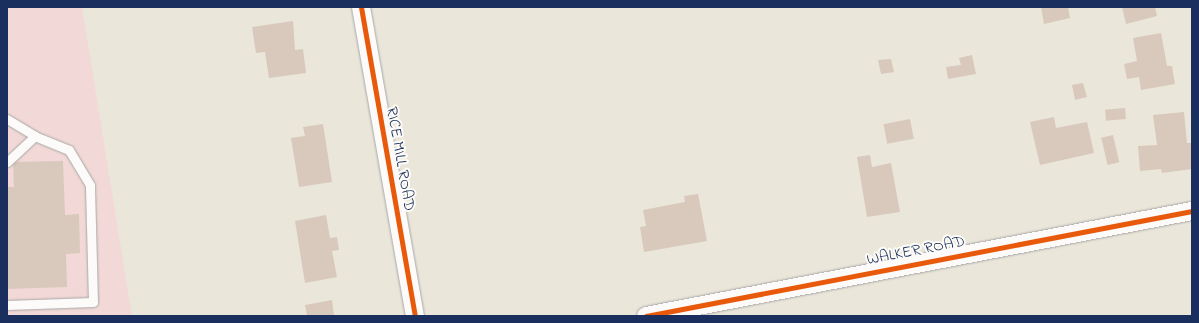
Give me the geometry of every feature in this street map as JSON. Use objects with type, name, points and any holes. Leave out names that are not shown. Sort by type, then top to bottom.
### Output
[{"type":"street","name":"RICE MILL ROAD","points":[[361,7],[415,316]]},
{"type":"street","name":"WALKER ROAD","points":[[646,316],[1192,211]]},
{"type":"lane","points":[[7,119],[36,136],[69,150],[90,185],[93,302],[7,305]]},
{"type":"lane","points":[[7,162],[36,136]]},
{"type":"shaded area","points":[[7,7],[82,7],[132,316],[7,316]]},
{"type":"building","points":[[1041,7],[1068,7],[1070,18],[1044,24]]},
{"type":"building","points":[[1122,7],[1155,7],[1157,16],[1126,24]]},
{"type":"building","points":[[293,21],[295,50],[303,49],[306,73],[269,78],[265,52],[256,53],[252,27]]},
{"type":"building","points":[[1161,33],[1167,66],[1172,66],[1175,84],[1141,90],[1139,77],[1127,79],[1124,64],[1137,61],[1133,38]]},
{"type":"building","points":[[972,55],[976,74],[948,79],[946,67],[961,65],[959,58]]},
{"type":"building","points":[[891,59],[894,72],[881,74],[878,60]]},
{"type":"building","points":[[1083,83],[1087,97],[1075,100],[1072,85]]},
{"type":"building","points":[[1125,108],[1126,119],[1106,121],[1105,110]]},
{"type":"building","points":[[1184,112],[1187,143],[1192,143],[1192,169],[1162,173],[1161,169],[1140,171],[1138,146],[1157,145],[1153,115]]},
{"type":"building","points":[[1054,117],[1056,128],[1087,122],[1094,153],[1040,165],[1030,122]]},
{"type":"building","points":[[910,119],[914,139],[887,144],[883,124]]},
{"type":"building","points":[[323,124],[332,182],[299,187],[291,138],[305,136],[303,127]]},
{"type":"building","points":[[1113,135],[1119,162],[1108,165],[1101,138]]},
{"type":"building","points":[[870,155],[872,167],[891,163],[900,212],[867,217],[857,157]]},
{"type":"building","points":[[63,161],[65,215],[79,214],[80,253],[66,254],[67,287],[7,289],[7,187],[14,187],[13,162]]},
{"type":"building","points":[[698,194],[707,241],[644,252],[640,227],[646,226],[643,210],[685,202],[684,196]]},
{"type":"building","points":[[326,215],[330,238],[337,237],[339,250],[332,251],[337,277],[305,283],[295,221]]},
{"type":"building","points":[[332,300],[334,316],[307,316],[305,305]]},
{"type":"cycle path","points":[[361,7],[415,316]]},
{"type":"cycle path","points":[[646,316],[1192,211]]}]
